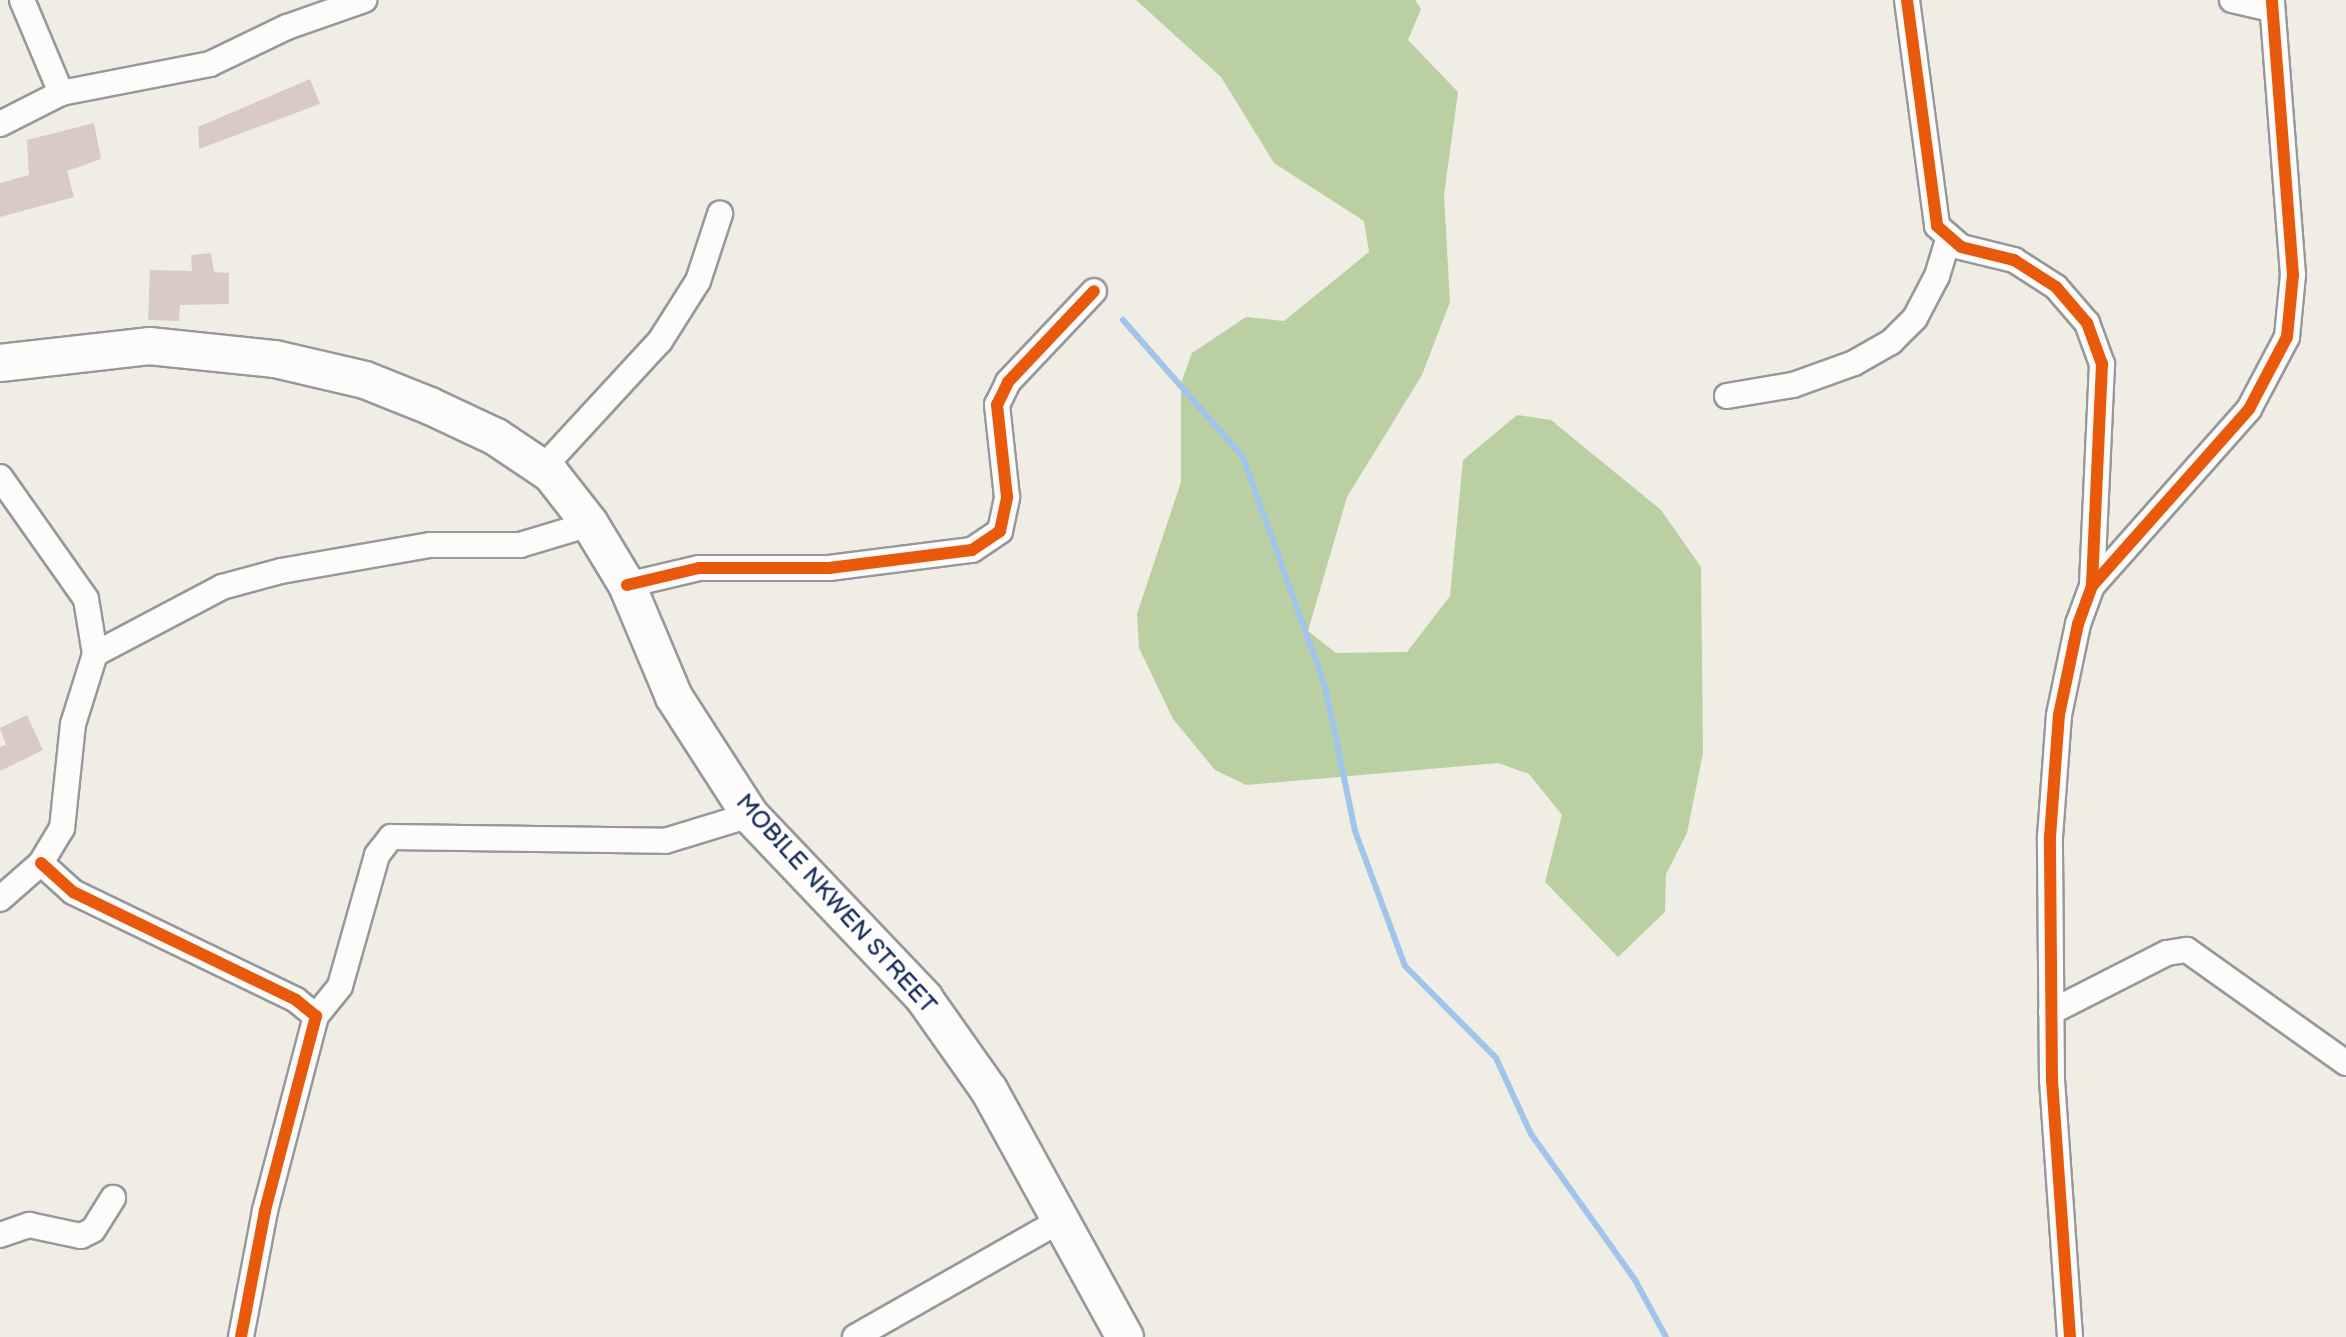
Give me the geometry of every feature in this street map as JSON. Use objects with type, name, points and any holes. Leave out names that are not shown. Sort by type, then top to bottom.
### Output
[{"type":"highway","name":"MOBILE NKWEN STREET","points":[[0,363],[149,346],[275,359],[365,380],[430,406],[496,437],[551,474],[590,524],[627,585],[674,697],[750,815],[924,998],[989,1090],[1125,1337]]},
{"type":"street","points":[[22,0],[61,93]]},
{"type":"street","points":[[0,124],[61,93],[210,64],[287,27],[364,0]]},
{"type":"street","points":[[1907,0],[1937,226],[1948,239],[2014,260],[2056,287],[2087,323],[2102,364],[2092,586],[2078,624],[2059,715],[2050,837],[2051,1012],[2070,1337]]},
{"type":"street","points":[[2092,586],[2249,409],[2287,337],[2293,275],[2272,4],[2232,0]]},
{"type":"street","points":[[551,474],[551,459],[660,341],[698,281],[720,214]]},
{"type":"street","points":[[1727,396],[1793,385],[1854,363],[1891,342],[1915,318],[1937,276],[1948,239]]},
{"type":"street","points":[[627,585],[699,568],[829,568],[972,550],[1000,531],[1007,497],[997,405],[1008,382],[1094,291]]},
{"type":"street","points":[[0,477],[86,599],[95,654],[73,724],[62,828],[41,863],[0,899]]},
{"type":"street","points":[[95,654],[222,587],[281,571],[430,545],[520,545],[590,524]]},
{"type":"street","points":[[241,1337],[265,1211],[316,1016],[340,986],[377,855],[391,837],[665,841],[750,815]]},
{"type":"street","points":[[41,863],[73,892],[296,1000],[316,1016]]},
{"type":"street","points":[[2051,1012],[2167,953],[2187,950],[2346,1063]]},
{"type":"street","points":[[0,1235],[29,1225],[81,1236],[93,1230],[113,1198]]},
{"type":"street","points":[[855,1337],[876,1330],[1061,1220]]},
{"type":"green space","points":[[1136,0],[1415,0],[1421,9],[1408,40],[1458,92],[1444,195],[1450,302],[1422,375],[1347,497],[1308,631],[1336,653],[1407,652],[1450,596],[1463,460],[1517,415],[1551,420],[1661,510],[1701,567],[1703,753],[1687,833],[1666,874],[1665,912],[1618,957],[1545,882],[1562,815],[1529,774],[1498,763],[1246,785],[1215,770],[1173,719],[1139,648],[1137,614],[1181,482],[1181,383],[1192,353],[1246,317],[1284,321],[1369,252],[1364,221],[1274,163],[1221,77]]},
{"type":"building","points":[[310,79],[320,104],[199,149],[198,127]]},
{"type":"building","points":[[94,123],[101,159],[67,171],[74,197],[0,217],[0,183],[29,175],[27,140]]},
{"type":"building","points":[[211,253],[214,272],[229,273],[229,304],[180,305],[179,321],[148,320],[150,270],[192,271],[191,255]]},
{"type":"building","points":[[27,715],[43,750],[0,771],[0,747],[6,745],[0,728]]},
{"type":"waterway","points":[[1123,320],[1243,457],[1325,686],[1355,831],[1405,966],[1496,1058],[1531,1134],[1635,1280],[1666,1337]]},
{"type":"cycle path","points":[[1907,0],[1937,226],[1961,247],[2014,260],[2056,287],[2087,323],[2102,364],[2092,586]]},
{"type":"cycle path","points":[[2070,1337],[2052,1080],[2050,837],[2059,715],[2078,624],[2092,586],[2249,409],[2287,337],[2293,275],[2272,0]]},
{"type":"cycle path","points":[[627,585],[699,568],[829,568],[972,550],[1000,531],[1007,497],[997,405],[1008,382],[1094,291]]},
{"type":"cycle path","points":[[41,863],[73,892],[296,1000],[316,1016],[265,1211],[241,1337]]}]
